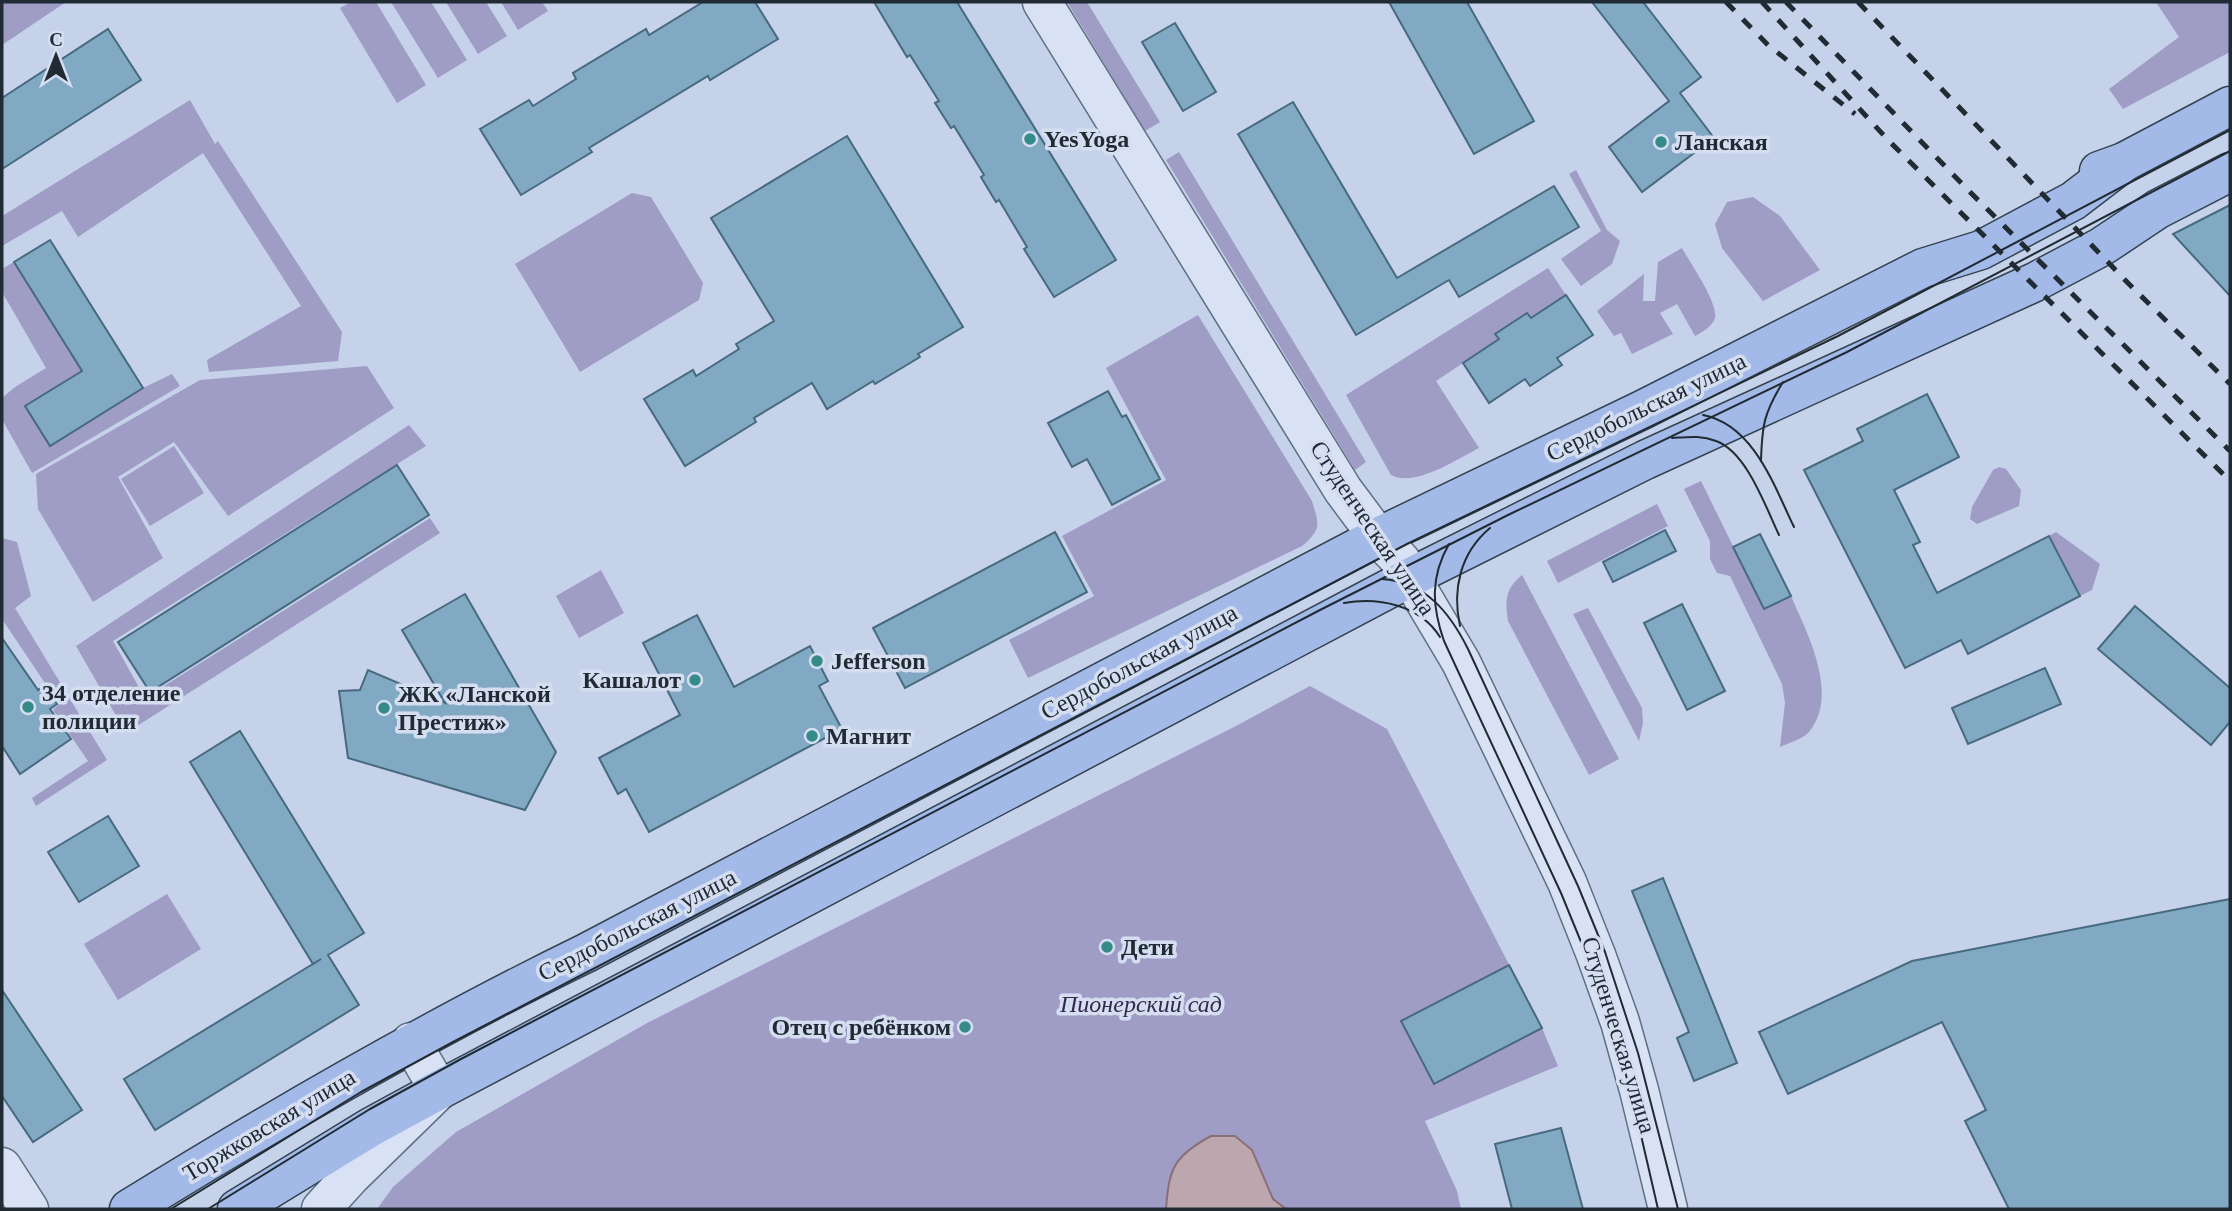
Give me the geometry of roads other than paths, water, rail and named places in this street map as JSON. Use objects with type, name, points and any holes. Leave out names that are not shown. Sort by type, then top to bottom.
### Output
[{"type":"main road","name":"Сердобольская улица","points":[[411,1042],[586,953],[1378,537],[1642,411],[1923,268],[1981,250],[2073,201],[2124,162],[2230,106]]},
{"type":"main road","name":"Сердобольская улица","points":[[439,1090],[1411,578],[1645,460],[1952,319],[2028,267],[2090,233],[2158,209],[2230,172]]},
{"type":"main road","name":"Торжковская улица","points":[[129,1209],[271,1122],[411,1042]]},
{"type":"main road","points":[[237,1209],[372,1126],[439,1090]]},
{"type":"street","name":"Студенческая улица","points":[[1042,2],[1343,490],[1378,537],[1401,562],[1461,663],[1584,922],[1630,1055],[1668,1209]]},
{"type":"street","points":[[411,1042],[439,1090]]},
{"type":"street","name":"Сердобольская улица","points":[[321,1209],[351,1175],[439,1090]]},
{"type":"street","points":[[2,1167],[29,1209]]},
{"type":"tram line","points":[[171,1209],[361,1092],[453,1042],[1407,544],[1838,336],[2230,130]]},
{"type":"tram line","points":[[208,1209],[370,1109],[461,1059],[1320,610],[1508,515],[1847,352],[2230,151]]},
{"type":"tram line","points":[[1761,461],[1765,420],[1783,382]]},
{"type":"tram line","points":[[1703,415],[1721,421],[1749,444],[1770,476],[1794,527]]},
{"type":"tram line","points":[[1672,438],[1705,438],[1727,447],[1746,468],[1779,535]]},
{"type":"tram line","points":[[1460,626],[1457,599],[1461,573],[1472,549],[1490,528]]},
{"type":"tram line","points":[[1449,544],[1439,568],[1435,592],[1437,616],[1444,641],[1561,893],[1588,959],[1631,1092],[1658,1209]]},
{"type":"tram line","points":[[1382,579],[1398,581],[1424,593],[1453,623],[1468,649],[1578,886],[1605,952],[1638,1053],[1678,1209]]},
{"type":"tram line","points":[[1344,603],[1371,601],[1398,606],[1421,617],[1440,637]]},
{"type":"railway","points":[[1726,2],[1768,45],[1855,114]]},
{"type":"railway","points":[[1762,2],[1888,140],[2230,481]]},
{"type":"railway","points":[[1786,2],[1970,192],[2230,451]]},
{"type":"railway","points":[[1858,2],[2128,283],[2230,384]]},
{"type":"place","name":"YesYoga","points":[[1030,139]]},
{"type":"place","name":"Ланская","points":[[1661,142]]},
{"type":"place","name":"Jefferson","points":[[817,661]]},
{"type":"place","name":"Кашалот","points":[[695,680]]},
{"type":"place","name":"34 отделение полиции","points":[[28,707]]},
{"type":"place","name":"ЖК «Ланской Престиж»","points":[[384,708]]},
{"type":"place","name":"Магнит","points":[[812,736]]},
{"type":"place","name":"Дети","points":[[1107,947]]},
{"type":"place","name":"Отец с ребёнком","points":[[965,1027]]},
{"type":"park label","name":"Пионерский сад","points":[[1141,1004]]}]
